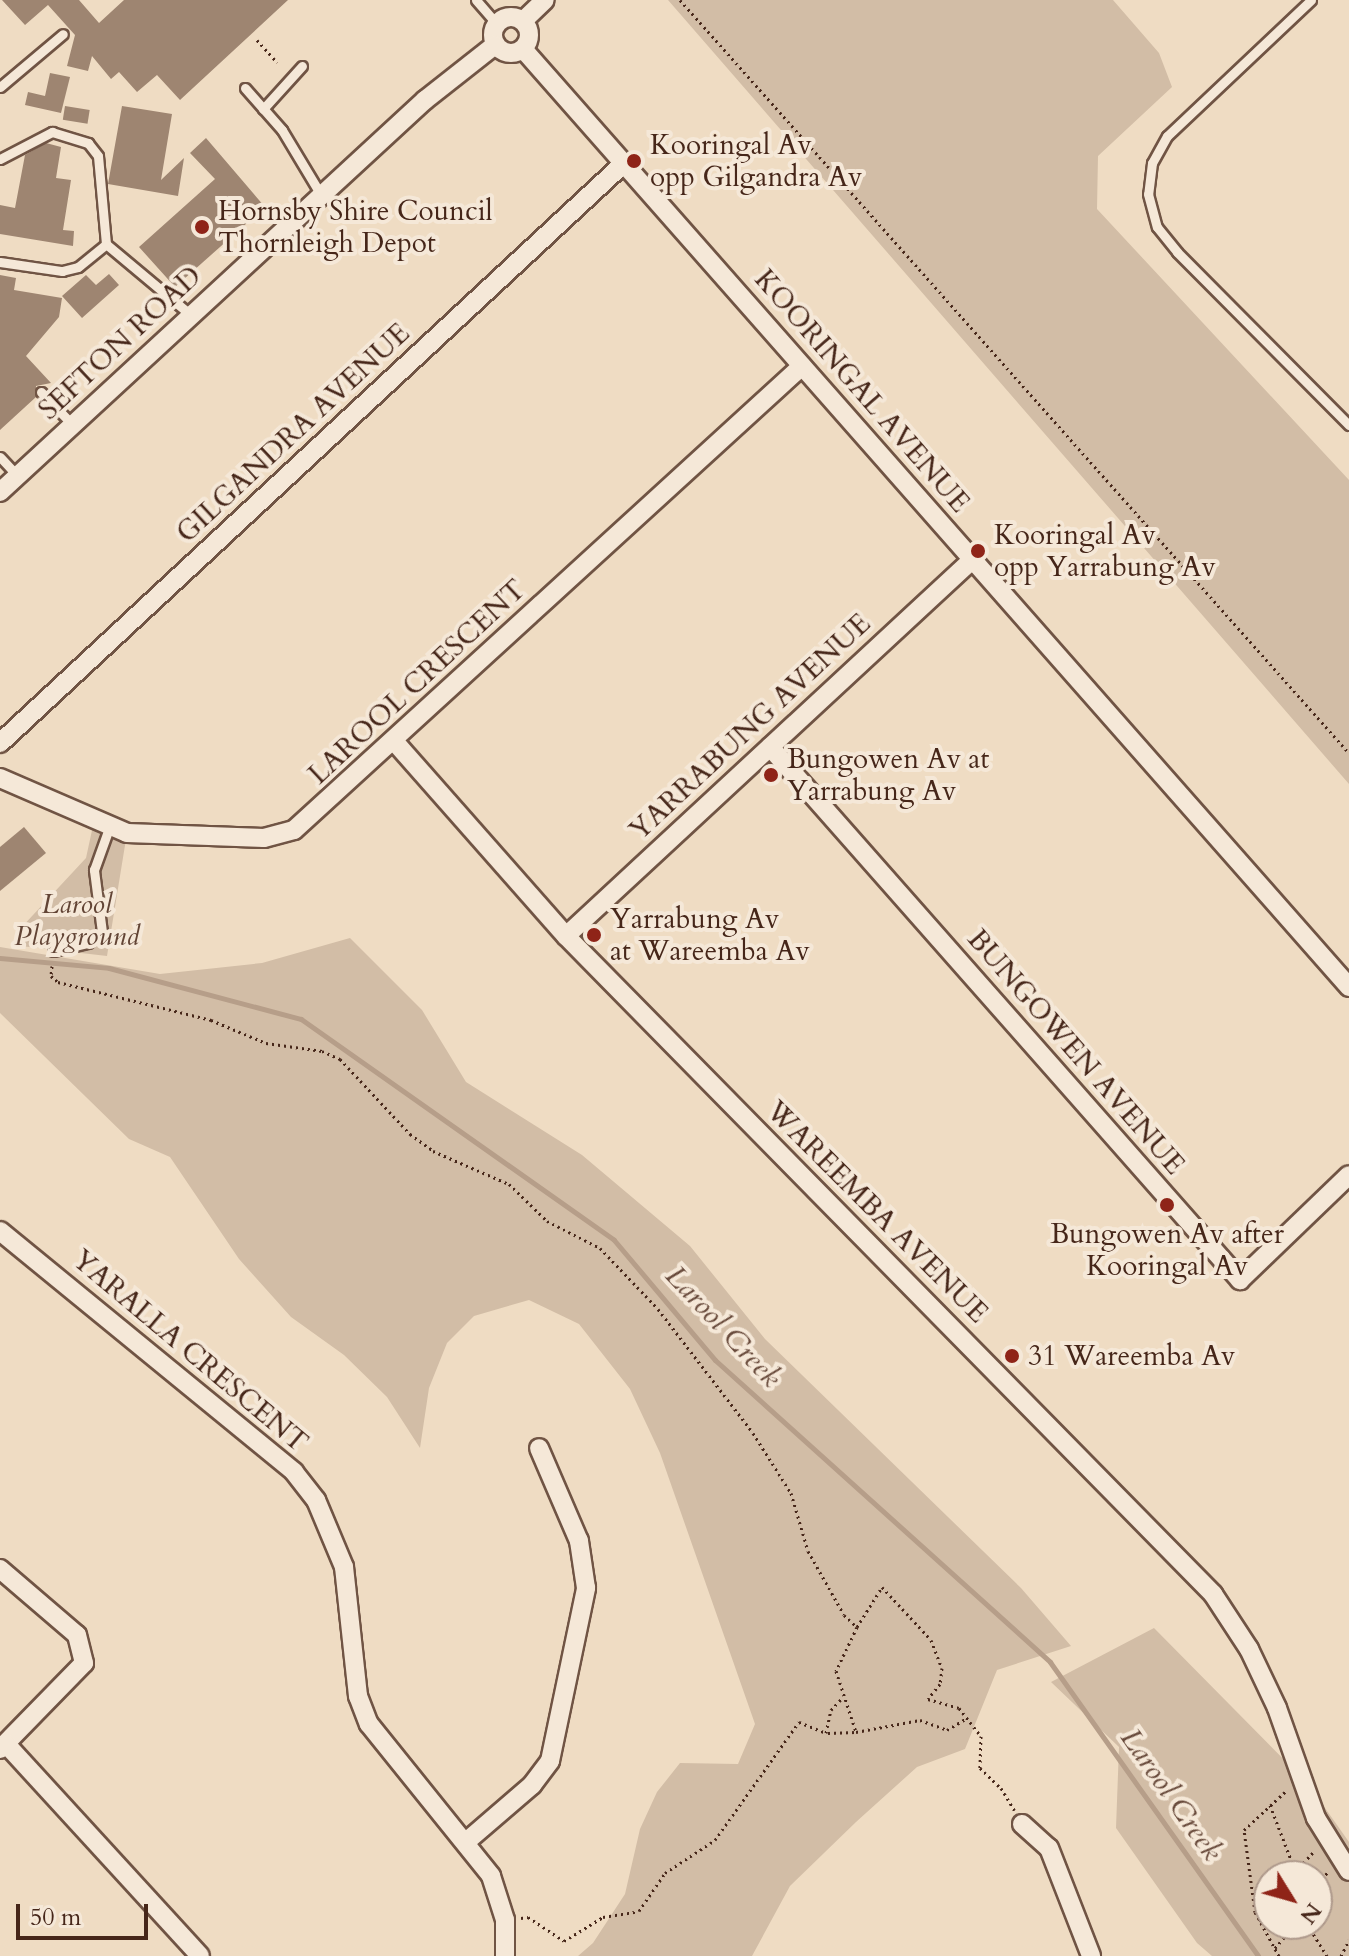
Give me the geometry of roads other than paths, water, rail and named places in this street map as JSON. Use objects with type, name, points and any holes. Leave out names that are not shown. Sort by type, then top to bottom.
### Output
[{"type":"street","points":[[523,21],[545,0]]},
{"type":"street","points":[[509,16],[523,21],[529,35],[523,49],[508,53],[495,45],[496,23],[509,16]]},
{"type":"street","name":"SEFTON ROAD","points":[[0,492],[321,195],[495,45]]},
{"type":"street","name":"KOORINGAL AVENUE","points":[[523,49],[1349,987]]},
{"type":"street","name":"GILGANDRA AVENUE","points":[[0,743],[623,164]]},
{"type":"street","name":"LAROOL CRESCENT","points":[[0,778],[109,828],[184,838],[264,838],[294,830],[802,366]]},
{"type":"street","name":"YARRABUNG AVENUE","points":[[566,936],[973,559]]},
{"type":"street","name":"WAREEMBA AVENUE","points":[[394,741],[566,936],[1213,1594],[1249,1649],[1327,1838],[1349,1871]]},
{"type":"street","name":"BUNGOWEN AVENUE","points":[[770,747],[1240,1280],[1349,1175]]},
{"type":"street","name":"YARALLA CRESCENT","points":[[0,1231],[294,1472],[316,1500],[344,1567],[358,1696],[369,1724],[467,1841],[491,1876],[505,1920],[505,1956]]},
{"type":"street","points":[[467,1841],[532,1785],[550,1761],[586,1588],[579,1541],[539,1448]]},
{"type":"street","points":[[0,1569],[77,1635],[84,1663],[3,1746],[200,1956]]},
{"type":"street","points":[[1022,1824],[1049,1848],[1091,1956]]},
{"type":"lane","points":[[476,0],[496,23]]},
{"type":"lane","points":[[1311,0],[1167,136],[1152,163],[1148,194],[1157,227],[1177,252],[1349,425]]},
{"type":"lane","points":[[0,87],[63,34]]},
{"type":"lane","points":[[263,109],[302,66]]},
{"type":"lane","points":[[245,88],[263,109],[321,195]]},
{"type":"lane","points":[[0,159],[52,132],[88,143],[98,156],[106,244],[191,315]]},
{"type":"lane","points":[[0,262],[62,271],[78,267],[106,244]]},
{"type":"lane","points":[[41,392],[73,425]]},
{"type":"lane","points":[[0,457],[18,476]]},
{"type":"lane","points":[[53,951],[88,943],[102,932],[94,870],[109,828]]},
{"type":"waterway","name":"Larool Creek","points":[[0,958],[109,968],[301,1019],[614,1240],[715,1360],[1050,1662],[1258,1956]]},
{"type":"place","name":"Kooringal Av opp Gilgandra Av","points":[[634,161]]},
{"type":"place","name":"Hornsby Shire Council Thornleigh Depot","points":[[202,227]]},
{"type":"place","name":"Kooringal Av opp Yarrabung Av","points":[[978,551]]},
{"type":"place","name":"Bungowen Av at Yarrabung Av","points":[[771,775]]},
{"type":"place","name":"Yarrabung Av at Wareemba Av","points":[[594,935]]},
{"type":"place","name":"Bungowen Av after Kooringal Av","points":[[1167,1205]]},
{"type":"place","name":"31 Wareemba Av","points":[[1012,1356]]},
{"type":"park label","name":"Larool Playground","points":[[77,920]]}]
